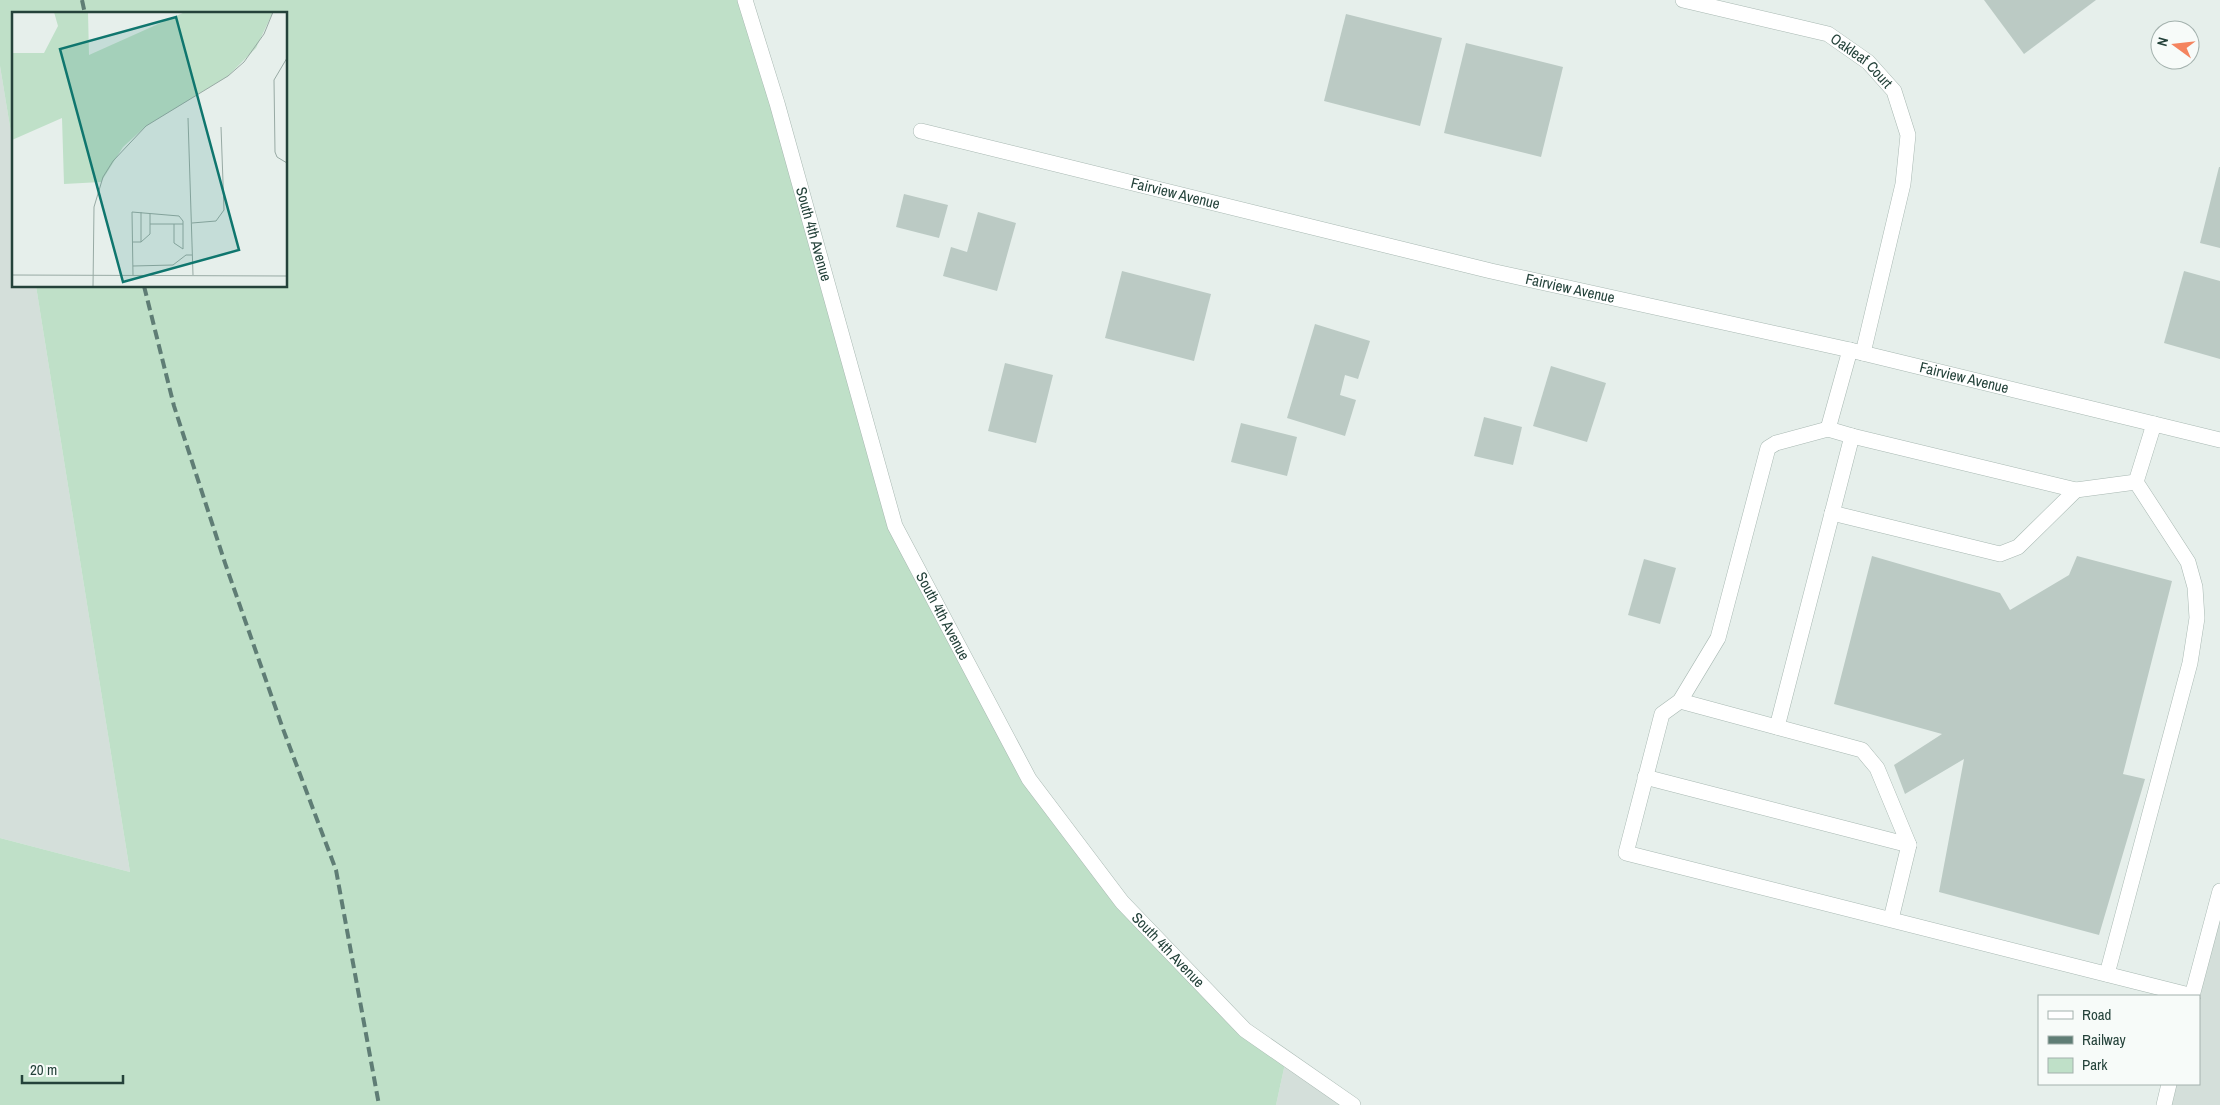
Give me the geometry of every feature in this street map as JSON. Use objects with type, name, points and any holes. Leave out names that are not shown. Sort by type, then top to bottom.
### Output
[{"type":"street","name":"South 4th Avenue","points":[[744,0],[777,103],[896,526],[1029,779],[1122,902],[1246,1030],[1353,1105]]},
{"type":"street","name":"Oakleaf Court","points":[[1683,0],[1828,34],[1868,62],[1894,91],[1908,135],[1903,184],[1856,351],[1828,429]]},
{"type":"street","name":"Fairview Avenue","points":[[921,131],[1492,271],[1856,351],[2220,440]]},
{"type":"street","points":[[2136,482],[2154,424]]},
{"type":"street","points":[[2136,482],[2076,490],[1828,429],[1776,443],[1768,448],[1718,638],[1680,701],[1662,714],[1626,853],[1891,918],[2188,995]]},
{"type":"street","points":[[1777,727],[1852,436]]},
{"type":"street","points":[[2106,974],[2190,663],[2197,618],[2195,587],[2188,562],[2136,482]]},
{"type":"street","points":[[1832,513],[2000,554],[2018,548],[2076,490]]},
{"type":"street","points":[[1680,701],[1862,750],[1877,768],[1909,846],[1891,918]]},
{"type":"street","points":[[1645,777],[1909,846]]},
{"type":"street","points":[[2192,995],[2220,892]]},
{"type":"street","points":[[2164,1105],[2169,1085]]},
{"type":"shaded area","points":[[0,66],[12,139],[12,288],[36,288],[130,872],[0,838]]},
{"type":"shaded area","points":[[2220,891],[2220,1105],[2164,1105],[2169,1085],[2200,1085],[2199,995]]},
{"type":"shaded area","points":[[1286,1059],[1353,1105],[1276,1105]]},
{"type":"green space","points":[[0,0],[745,0],[895,526],[1029,779],[1122,902],[1245,1030],[1286,1059],[1276,1105],[0,1105],[0,838],[130,872],[36,288],[288,288],[288,12],[12,12],[12,139],[0,66]]},
{"type":"building","points":[[1984,0],[2096,0],[2024,54]]},
{"type":"building","points":[[1346,14],[1442,38],[1420,126],[1324,101]]},
{"type":"building","points":[[1466,43],[1563,67],[1541,157],[1444,133]]},
{"type":"building","points":[[2220,167],[2220,248],[2200,243]]},
{"type":"building","points":[[904,194],[948,205],[939,238],[896,227]]},
{"type":"building","points":[[978,212],[1016,223],[997,291],[943,276],[951,247],[967,252]]},
{"type":"building","points":[[1122,271],[1211,294],[1194,361],[1105,338]]},
{"type":"building","points":[[2184,271],[2220,281],[2220,359],[2164,343]]},
{"type":"building","points":[[1315,324],[1370,341],[1358,379],[1345,375],[1340,395],[1356,400],[1345,436],[1287,418]]},
{"type":"building","points":[[1005,363],[1053,375],[1036,443],[988,431]]},
{"type":"building","points":[[1551,366],[1606,383],[1587,442],[1533,426]]},
{"type":"building","points":[[1484,417],[1522,427],[1513,465],[1474,456]]},
{"type":"building","points":[[1241,423],[1297,437],[1287,476],[1231,462]]},
{"type":"building","points":[[1872,556],[2000,593],[2010,610],[2069,575],[2077,556],[2172,581],[2123,774],[2145,779],[2099,935],[1939,892],[1964,759],[1905,794],[1894,765],[1942,734],[1834,704]]},
{"type":"building","points":[[1644,559],[1676,568],[1660,624],[1628,615]]},
{"type":"railway","points":[[82,0],[85,12]]},
{"type":"railway","points":[[144,288],[174,406],[225,563],[283,729],[336,870],[379,1105]]}]
